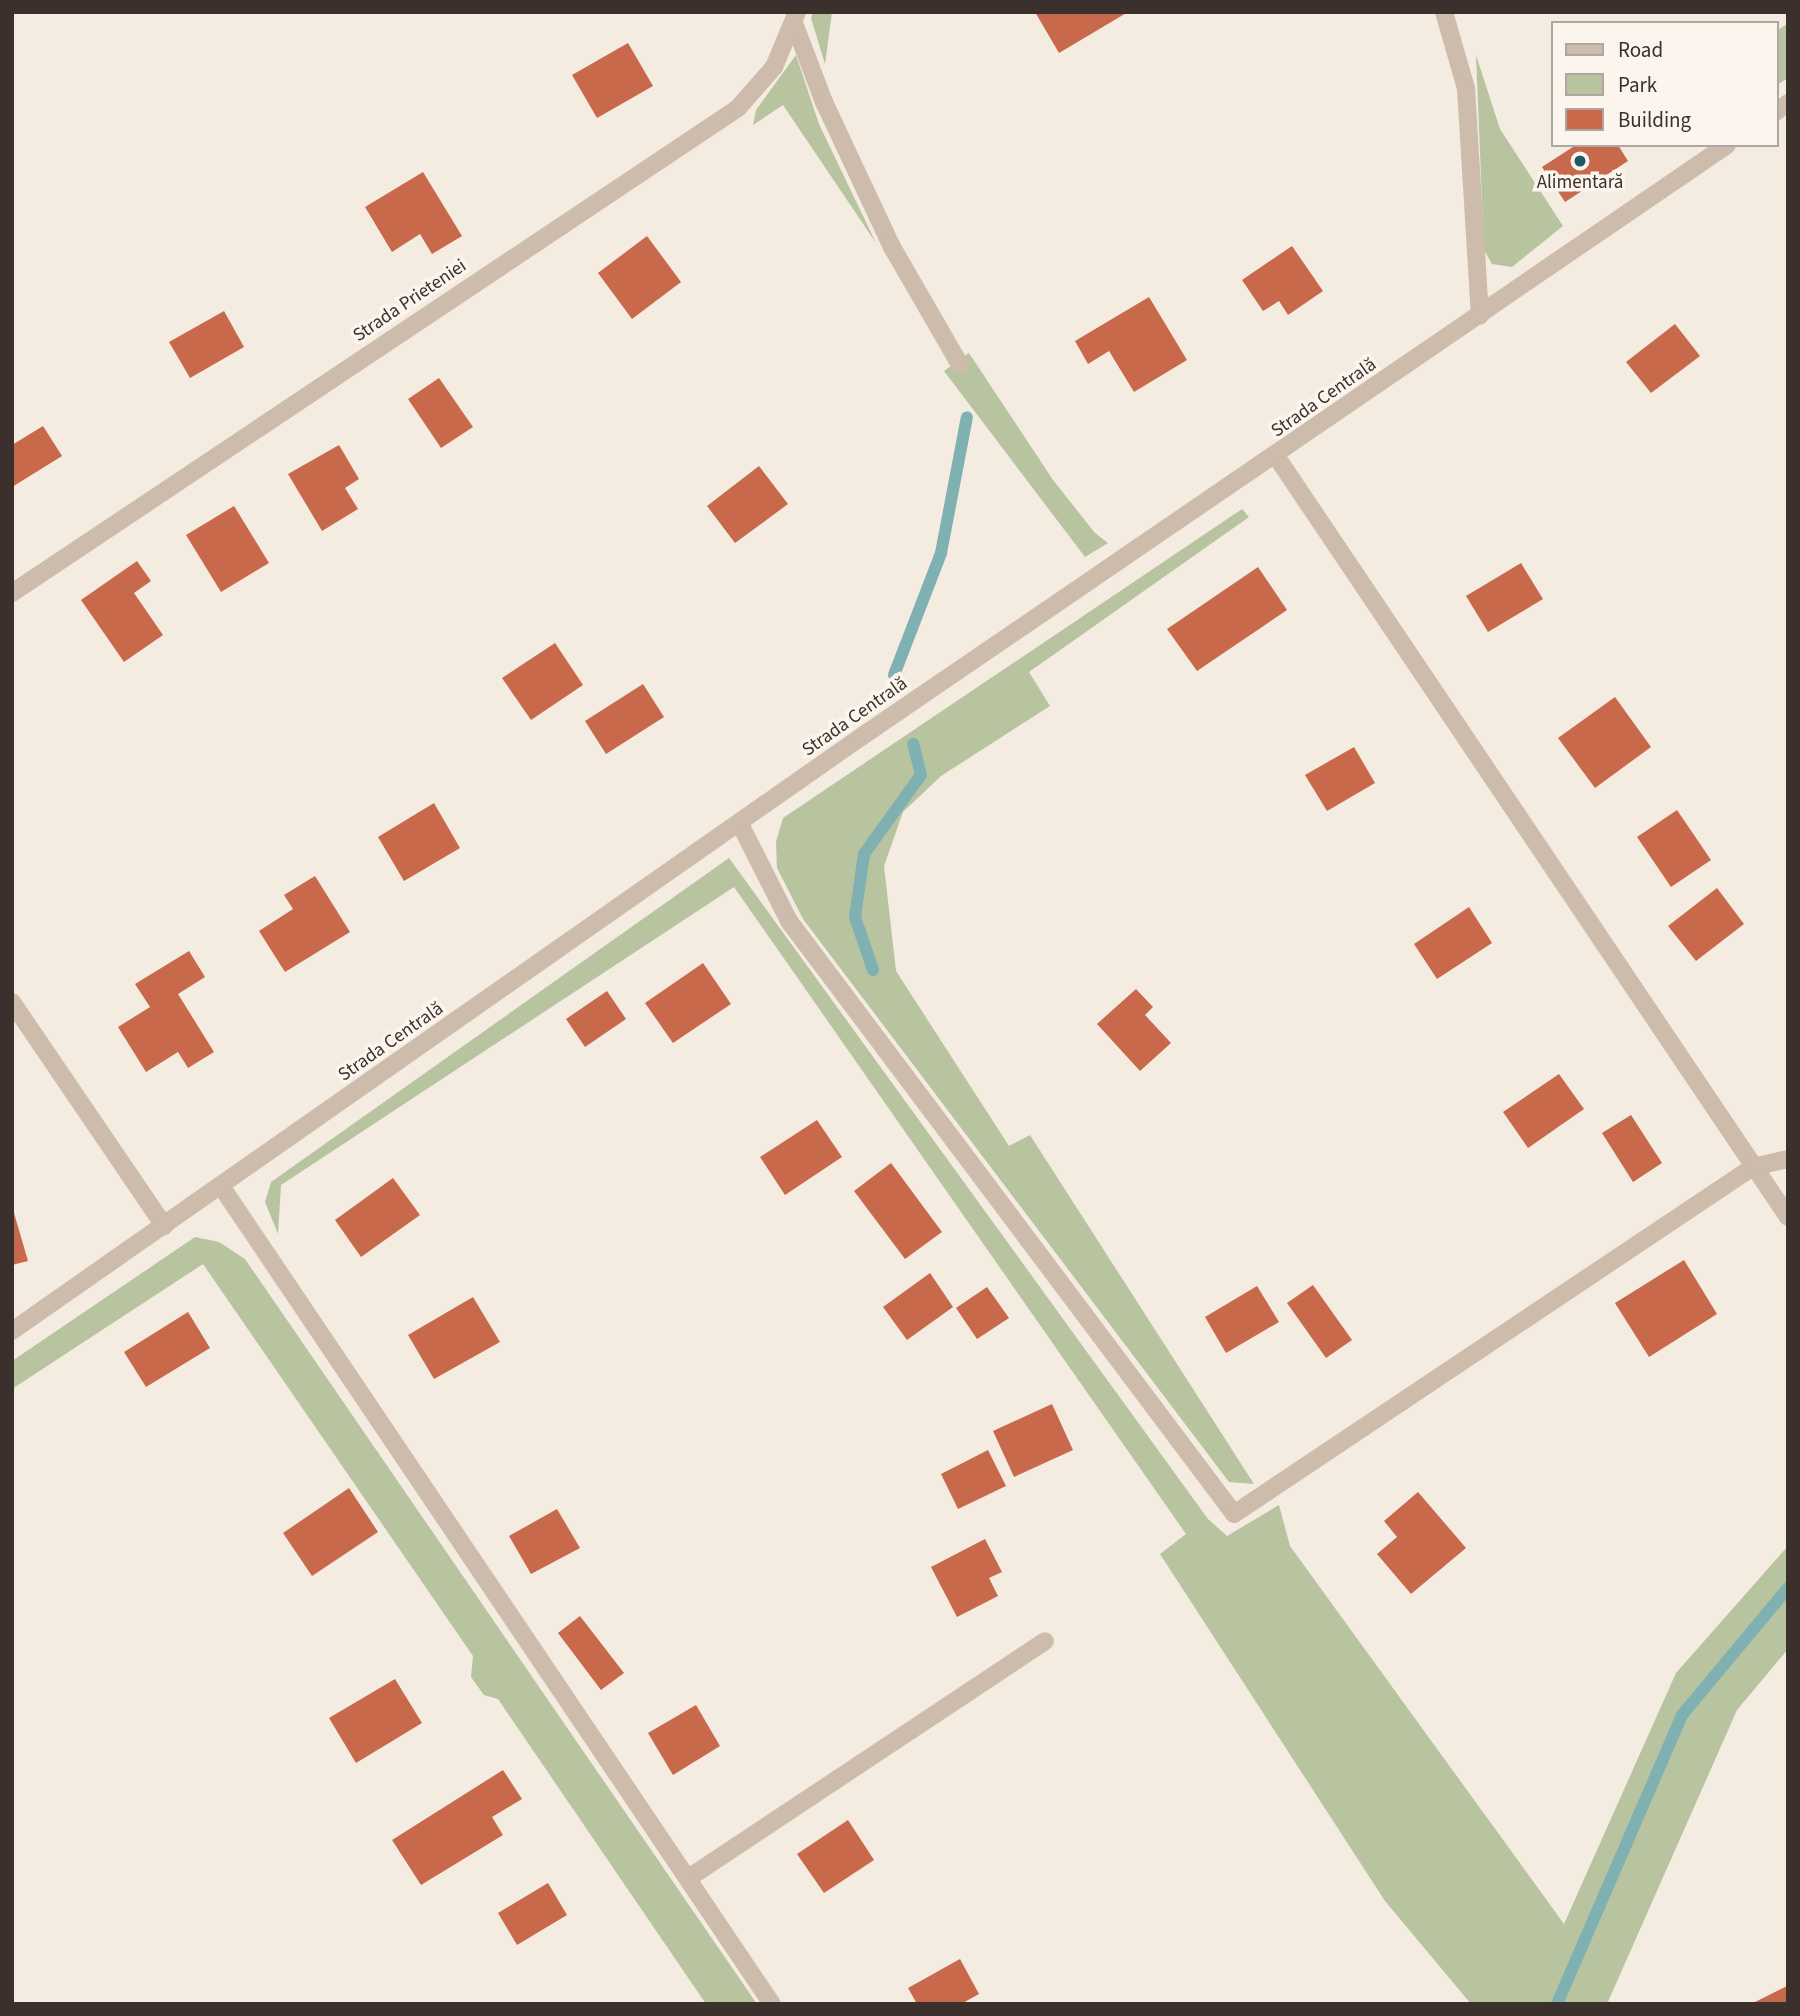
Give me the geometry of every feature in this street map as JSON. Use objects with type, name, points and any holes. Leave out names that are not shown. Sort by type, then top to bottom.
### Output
[{"type":"street","points":[[1444,12],[1466,88],[1480,316]]},
{"type":"street","points":[[795,18],[824,102],[892,247],[960,365]]},
{"type":"street","name":"Strada Prieteniei","points":[[12,593],[738,108],[774,67],[795,18]]},
{"type":"street","name":"Strada Centrală","points":[[12,1331],[872,730],[1724,147]]},
{"type":"street","points":[[1276,456],[1788,1217]]},
{"type":"street","points":[[740,824],[789,921],[1234,1514],[1753,1167],[1788,1159]]},
{"type":"street","points":[[12,1002],[164,1226]]},
{"type":"street","points":[[221,1186],[690,1878],[772,2004]]},
{"type":"street","points":[[690,1878],[1045,1642]]},
{"type":"green space","points":[[813,12],[832,12],[825,64],[811,18]]},
{"type":"green space","points":[[1788,23],[1788,78],[1779,84],[1779,30]]},
{"type":"green space","points":[[796,55],[819,124],[876,243],[783,105],[753,125],[756,110]]},
{"type":"green space","points":[[1476,55],[1500,129],[1563,226],[1512,267],[1492,264],[1484,250]]},
{"type":"green space","points":[[969,353],[1053,480],[1095,533],[1108,543],[1085,557],[944,371]]},
{"type":"green space","points":[[1242,509],[1249,517],[1029,672],[1050,706],[941,776],[903,812],[884,866],[896,971],[1009,1146],[1030,1135],[1254,1484],[1229,1482],[803,919],[777,868],[776,842],[783,818]]},
{"type":"green space","points":[[729,858],[1208,1519],[1227,1536],[1279,1505],[1290,1546],[1564,1924],[1676,1673],[1788,1546],[1788,1649],[1737,1710],[1607,2004],[1471,2004],[1385,1901],[1160,1554],[1186,1534],[734,887],[281,1185],[278,1234],[265,1202],[271,1182]]},
{"type":"green space","points":[[195,1237],[219,1242],[245,1259],[757,2004],[706,2004],[498,1699],[484,1695],[471,1677],[473,1656],[203,1264],[12,1389],[12,1361]]},
{"type":"building","points":[[1035,12],[1128,12],[1059,53]]},
{"type":"building","points":[[628,43],[653,86],[597,118],[572,75]]},
{"type":"building","points":[[1573,147],[1619,147],[1628,161],[1565,202],[1542,167]]},
{"type":"building","points":[[423,172],[462,236],[432,254],[420,234],[392,252],[365,207]]},
{"type":"building","points":[[647,236],[681,282],[632,319],[598,273]]},
{"type":"building","points":[[1292,246],[1323,291],[1288,315],[1279,301],[1263,311],[1242,280]]},
{"type":"building","points":[[1149,297],[1187,360],[1134,392],[1109,351],[1088,364],[1075,341]]},
{"type":"building","points":[[224,311],[244,347],[190,378],[169,342]]},
{"type":"building","points":[[1675,324],[1700,356],[1651,393],[1626,362]]},
{"type":"building","points":[[439,378],[473,427],[441,448],[408,399]]},
{"type":"building","points":[[43,426],[62,456],[12,487],[12,445]]},
{"type":"building","points":[[339,445],[359,479],[345,488],[358,509],[322,531],[288,474]]},
{"type":"building","points":[[759,466],[788,504],[735,543],[707,506]]},
{"type":"building","points":[[234,506],[269,563],[221,592],[186,535]]},
{"type":"building","points":[[137,561],[151,581],[134,593],[163,635],[124,662],[81,600]]},
{"type":"building","points":[[1521,563],[1543,599],[1488,632],[1466,596]]},
{"type":"building","points":[[1258,567],[1287,610],[1197,671],[1167,629]]},
{"type":"building","points":[[555,643],[583,685],[531,720],[502,678]]},
{"type":"building","points":[[643,684],[664,717],[606,754],[585,721]]},
{"type":"building","points":[[1615,697],[1651,747],[1595,788],[1558,738]]},
{"type":"building","points":[[1354,747],[1375,783],[1327,811],[1305,775]]},
{"type":"building","points":[[434,803],[460,848],[404,881],[378,837]]},
{"type":"building","points":[[1677,810],[1711,860],[1671,887],[1637,837]]},
{"type":"building","points":[[315,876],[350,932],[285,972],[259,931],[293,909],[284,895]]},
{"type":"building","points":[[1717,888],[1744,924],[1696,961],[1668,926]]},
{"type":"building","points":[[1469,907],[1492,943],[1437,979],[1414,944]]},
{"type":"building","points":[[189,951],[205,977],[178,994],[214,1052],[188,1068],[178,1052],[146,1072],[118,1027],[150,1007],[135,984]]},
{"type":"building","points":[[703,963],[731,1004],[673,1043],[645,1003]]},
{"type":"building","points":[[1136,989],[1153,1007],[1145,1015],[1171,1043],[1140,1071],[1097,1024]]},
{"type":"building","points":[[607,991],[626,1019],[585,1047],[566,1019]]},
{"type":"building","points":[[1559,1074],[1584,1109],[1528,1148],[1503,1112]]},
{"type":"building","points":[[1631,1115],[1662,1163],[1633,1182],[1602,1133]]},
{"type":"building","points":[[817,1120],[842,1157],[785,1195],[760,1157]]},
{"type":"building","points":[[891,1163],[942,1232],[905,1259],[854,1191]]},
{"type":"building","points":[[393,1178],[420,1215],[361,1257],[335,1220]]},
{"type":"building","points":[[12,1206],[28,1261],[12,1265]]},
{"type":"building","points":[[1684,1260],[1717,1314],[1649,1357],[1615,1303]]},
{"type":"building","points":[[930,1273],[953,1307],[907,1340],[883,1307]]},
{"type":"building","points":[[1313,1285],[1352,1340],[1326,1358],[1287,1303]]},
{"type":"building","points":[[1257,1286],[1279,1322],[1226,1353],[1205,1317]]},
{"type":"building","points":[[987,1287],[1009,1318],[977,1339],[956,1308]]},
{"type":"building","points":[[473,1297],[500,1342],[434,1379],[408,1335]]},
{"type":"building","points":[[188,1312],[210,1348],[146,1387],[124,1352]]},
{"type":"building","points":[[1052,1404],[1073,1450],[1014,1477],[993,1431]]},
{"type":"building","points":[[988,1450],[1006,1486],[958,1509],[941,1474]]},
{"type":"building","points":[[349,1488],[378,1532],[312,1576],[283,1533]]},
{"type":"building","points":[[1418,1492],[1466,1548],[1411,1594],[1377,1554],[1397,1537],[1384,1521]]},
{"type":"building","points":[[557,1509],[580,1548],[531,1574],[509,1536]]},
{"type":"building","points":[[985,1539],[1002,1572],[989,1578],[998,1596],[957,1617],[931,1567]]},
{"type":"building","points":[[580,1616],[624,1673],[601,1690],[558,1633]]},
{"type":"building","points":[[395,1679],[422,1723],[356,1763],[329,1718]]},
{"type":"building","points":[[696,1705],[720,1746],[673,1775],[648,1733]]},
{"type":"building","points":[[503,1770],[522,1799],[492,1817],[503,1835],[421,1885],[392,1840]]},
{"type":"building","points":[[848,1820],[874,1860],[824,1893],[797,1854]]},
{"type":"building","points":[[548,1883],[567,1915],[517,1945],[498,1913]]},
{"type":"building","points":[[960,1959],[979,1994],[961,2004],[917,2004],[908,1988]]},
{"type":"building","points":[[1787,1986],[1788,2004],[1751,2004]]},
{"type":"waterway","points":[[894,675],[941,553],[967,417]]},
{"type":"waterway","points":[[873,970],[855,917],[864,854],[921,775],[913,744]]},
{"type":"waterway","points":[[1557,2004],[1682,1715],[1788,1588]]},
{"type":"place","name":"Alimentară","points":[[1580,161]]}]
